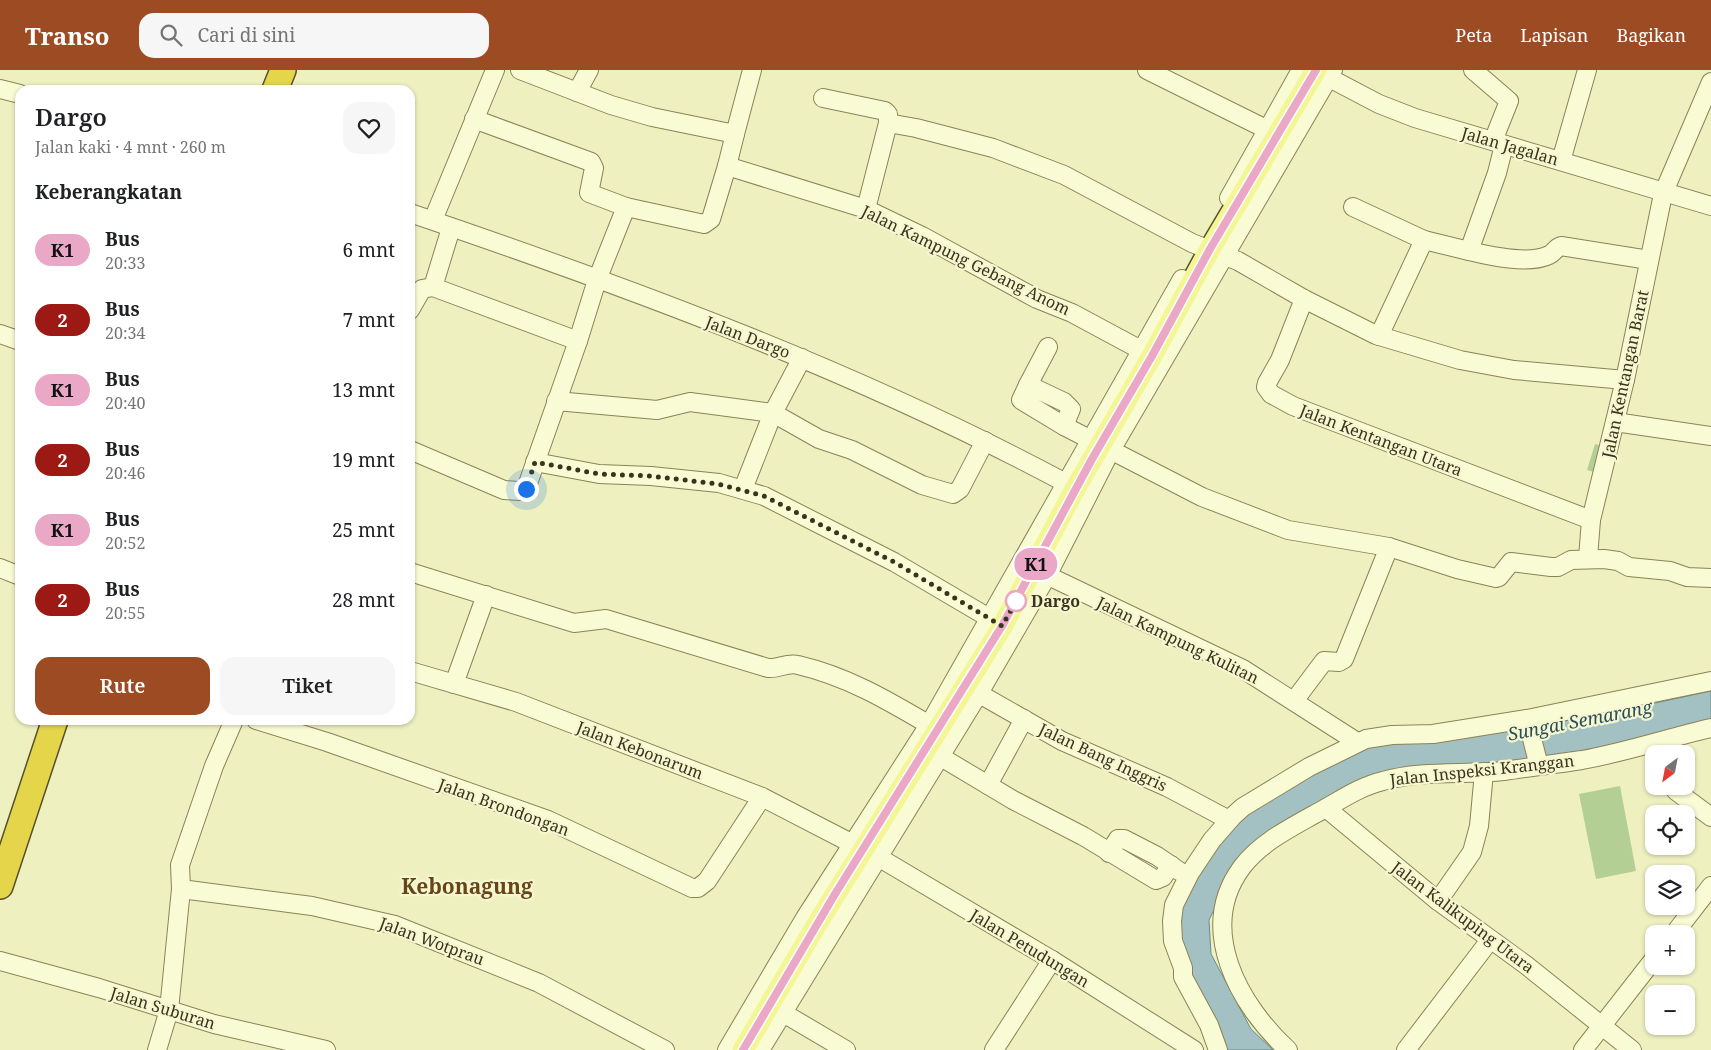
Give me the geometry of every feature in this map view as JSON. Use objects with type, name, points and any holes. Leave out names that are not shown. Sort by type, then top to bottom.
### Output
[{"type":"highway","points":[[277,85],[283,70]]},
{"type":"highway","points":[[0,886],[8,841],[53,725]]},
{"type":"main road","points":[[746,1049],[777,1009],[811,921],[934,754],[934,728],[972,690],[997,623],[1040,572],[1070,486],[1100,445],[1126,388],[1147,353],[1188,293],[1212,250],[1250,198],[1273,132],[1312,73]]},
{"type":"street","points":[[433,220],[495,70]]},
{"type":"street","points":[[520,70],[602,102],[652,117],[735,134]]},
{"type":"street","points":[[578,92],[589,70]]},
{"type":"street","points":[[474,120],[591,162],[594,168],[589,193],[626,207],[704,224],[711,218],[727,166],[752,70]]},
{"type":"street","points":[[1469,251],[1485,210],[1508,101],[1472,70]]},
{"type":"street","points":[[1561,161],[1587,70]]},
{"type":"street","points":[[1154,71],[1273,132],[1212,250]]},
{"type":"street","points":[[1250,198],[1312,73]]},
{"type":"street","name":"Jalan Jagalan","points":[[1312,73],[1393,110],[1498,143],[1664,190],[1711,206]]},
{"type":"street","name":"Jalan Kentangan Barat","points":[[1588,558],[1591,520],[1616,422],[1664,190],[1711,82]]},
{"type":"street","points":[[0,89],[15,93]]},
{"type":"street","points":[[823,98],[885,111],[888,114],[888,123],[866,209]]},
{"type":"street","points":[[888,123],[916,128],[993,148],[1055,172],[1169,232],[1212,250],[1379,336],[1460,360],[1514,370],[1625,380]]},
{"type":"street","name":"Jalan Kampung Gebang Anom","points":[[727,166],[866,209],[922,236],[1037,299],[1072,313],[1147,353]]},
{"type":"street","points":[[415,452],[513,492],[526,489],[578,342],[597,280],[626,207]]},
{"type":"street","points":[[1353,207],[1424,240],[1495,257],[1528,259],[1550,255],[1556,247],[1561,246],[1650,260]]},
{"type":"street","name":"Jalan Dargo","points":[[415,215],[597,280],[802,358],[985,442],[1070,486]]},
{"type":"street","points":[[432,287],[451,228]]},
{"type":"street","points":[[1379,336],[1424,240]]},
{"type":"street","points":[[415,301],[422,289],[432,287],[578,342]]},
{"type":"street","points":[[1188,293],[1100,445],[1040,572],[934,754],[1013,800],[1083,836],[1158,881],[1171,865],[1188,877]]},
{"type":"street","name":"Jalan Kentangan Utara","points":[[1304,299],[1280,360],[1267,383],[1266,387],[1271,394],[1293,406],[1591,520]]},
{"type":"street","points":[[0,334],[15,339]]},
{"type":"street","points":[[1048,347],[1021,400],[1064,426],[1202,497],[1288,530],[1300,534],[1389,548],[1457,569],[1496,578],[1499,577],[1511,562],[1551,567],[1562,565],[1571,560],[1588,558],[1614,560],[1629,567],[1670,570],[1687,577],[1711,578]]},
{"type":"street","points":[[744,489],[773,413],[802,358]]},
{"type":"street","points":[[556,401],[657,410],[690,402],[773,413],[820,439],[852,450],[922,484],[953,494],[960,489],[985,442]]},
{"type":"street","points":[[1616,422],[1711,436]]},
{"type":"street","points":[[535,462],[599,474],[701,481],[744,489],[764,496],[838,532],[894,562],[997,623]]},
{"type":"street","points":[[846,1050],[777,1009],[865,849],[997,623],[1070,486]]},
{"type":"street","points":[[1294,701],[1324,661],[1339,662],[1344,659],[1389,548]]},
{"type":"street","points":[[0,568],[15,574]]},
{"type":"street","name":"Jalan Kampung Kulitan","points":[[1040,572],[1220,658],[1358,741]]},
{"type":"street","points":[[415,574],[574,623],[606,619],[768,668],[779,668],[796,664],[863,686],[934,728]]},
{"type":"street","points":[[454,684],[486,595]]},
{"type":"street","name":"Jalan Kebonarum","points":[[415,672],[516,702],[762,797],[865,849]]},
{"type":"street","points":[[1218,1050],[1209,1025],[1183,979],[1182,968],[1173,941],[1172,921],[1174,905],[1205,849],[1229,820],[1243,807],[1309,767],[1358,741],[1392,735],[1433,734],[1528,722],[1711,681]]},
{"type":"street","name":"Jalan Bang Inggris","points":[[972,690],[1062,741],[1166,787],[1229,820]]},
{"type":"street","points":[[988,785],[1024,719]]},
{"type":"street","points":[[1528,722],[1539,764]]},
{"type":"street","points":[[157,1050],[169,1010],[180,889],[180,865],[214,766],[232,725]]},
{"type":"street","name":"Jalan Brondongan","points":[[272,725],[327,742],[548,820],[692,888],[698,888],[708,881],[762,797]]},
{"type":"street","name":"Jalan Inspeksi Kranggan","points":[[1288,1050],[1259,1020],[1229,964],[1222,939],[1221,916],[1232,882],[1243,866],[1284,831],[1358,790],[1382,781],[1408,775],[1484,772],[1583,760],[1711,728]]},
{"type":"street","points":[[1438,900],[1474,845],[1480,826],[1484,772]]},
{"type":"street","points":[[1682,795],[1711,817]]},
{"type":"street","name":"Jalan Kalikuping Utara","points":[[1326,808],[1438,900],[1526,965],[1632,1050]]},
{"type":"street","name":"Jalan Petudungan","points":[[865,849],[1052,960],[1194,1050]]},
{"type":"street","points":[[1681,925],[1711,886]]},
{"type":"street","name":"Jalan Wotprau","points":[[180,889],[312,906],[395,925],[540,983],[665,1050]]},
{"type":"street","points":[[746,1049],[811,921]]},
{"type":"street","points":[[1406,1050],[1490,940]]},
{"type":"street","points":[[994,1050],[1052,960]]},
{"type":"street","name":"Jalan Suburan","points":[[0,961],[214,1024],[326,1050]]},
{"type":"street","points":[[1583,1050],[1645,970]]},
{"type":"green space","points":[[1595,444],[1609,448],[1601,474],[1587,470]]},
{"type":"green space","points":[[1620,786],[1636,871],[1596,879],[1579,794]]},
{"type":"water","name":"Sungai Semarang","points":[[1711,691],[1711,720],[1695,723],[1670,732],[1549,760],[1394,772],[1235,867],[1209,920],[1211,954],[1251,1029],[1273,1050],[1223,1050],[1183,969],[1173,920],[1224,827],[1360,743],[1496,732],[1618,711]]},
{"type":"bus line","name":"K1","points":[[743,1050],[863,848],[927,749],[1002,626],[1075,488],[1152,356],[1210,249],[1316,70]]},
{"type":"place","name":"Dargo","points":[[1016,601]]},
{"type":"district","name":"Kebonagung","points":[[467,887]]},
{"type":"route","points":[[526,489],[535,462],[599,474],[651,476],[740,488],[764,496],[838,532],[922,578],[959,602],[1002,626],[1018,598],[1016,601]]}]
